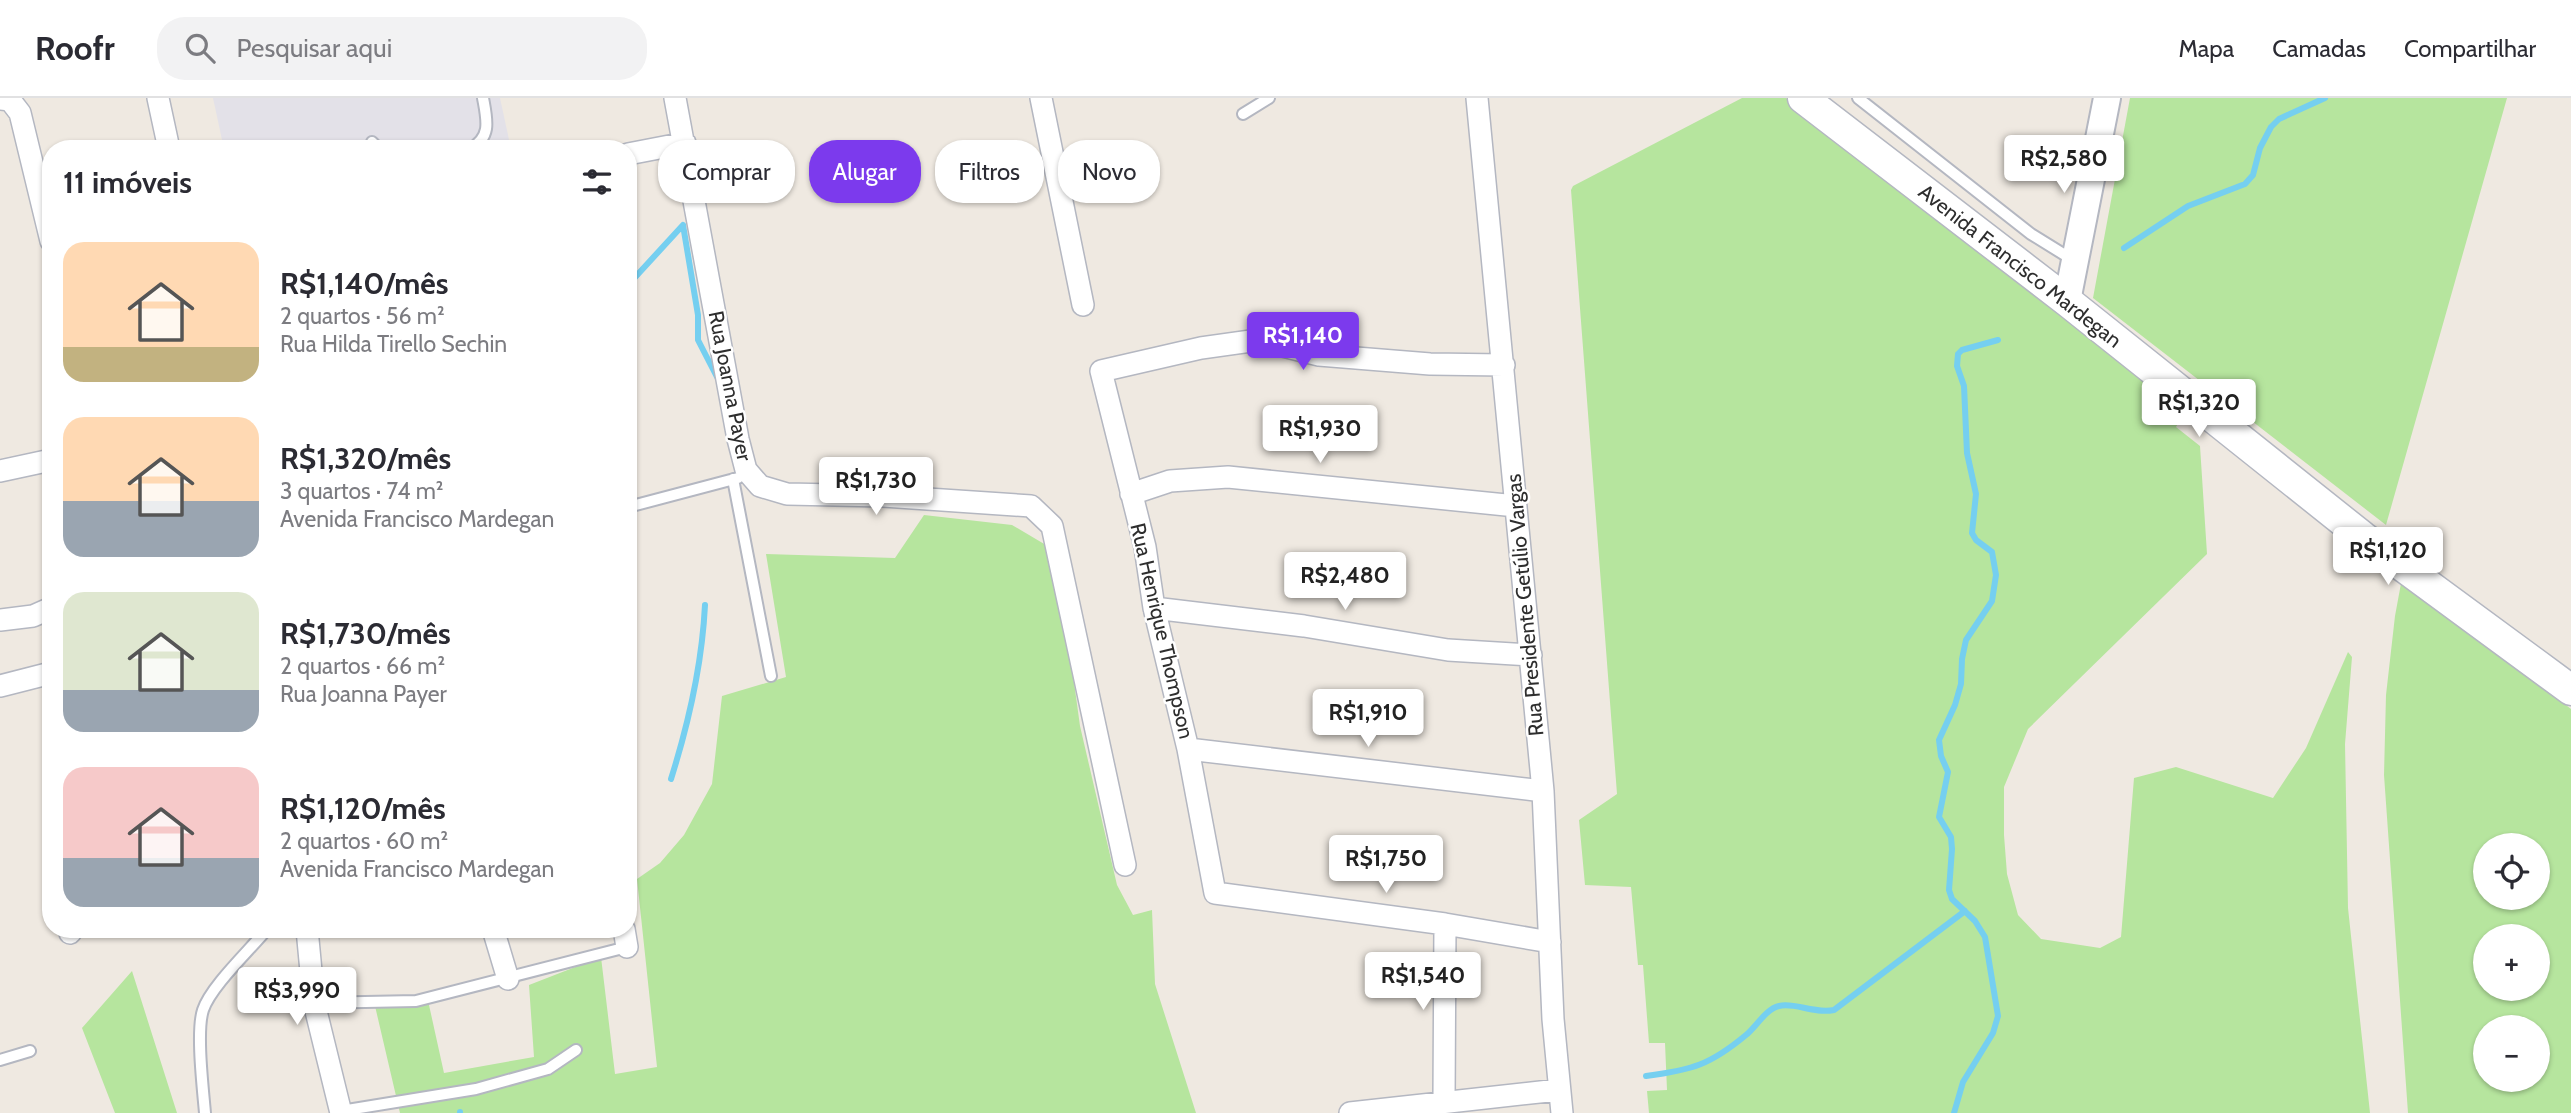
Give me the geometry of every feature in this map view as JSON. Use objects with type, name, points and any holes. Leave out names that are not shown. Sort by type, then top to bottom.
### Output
[{"type":"main road","name":"Avenida Francisco Mardegan","points":[[1803,98],[2067,301],[2363,537],[2571,690]]},
{"type":"street","points":[[158,98],[167,140]]},
{"type":"street","name":"Rua Joanna Payer","points":[[675,98],[683,140]]},
{"type":"street","points":[[1041,98],[1083,305]]},
{"type":"street","name":"Rua Presidente Getúlio Vargas","points":[[1476,98],[1493,281],[1504,365],[1543,792],[1558,1090],[1562,1113]]},
{"type":"street","points":[[2067,301],[2107,98]]},
{"type":"street","points":[[0,99],[10,100],[20,113],[42,204]]},
{"type":"street","points":[[637,152],[658,148]]},
{"type":"street","name":"Rua Joanna Payer","points":[[695,203],[746,470],[742,477],[787,494],[883,496],[1031,506],[1052,526],[1125,865]]},
{"type":"street","name":"Rua Henrique Thompson","points":[[1445,924],[1215,893],[1188,749],[1154,608],[1145,547],[1101,371],[1201,348],[1258,340],[1320,355],[1430,364],[1504,365]]},
{"type":"street","points":[[0,471],[42,462]]},
{"type":"street","points":[[1131,494],[1170,481],[1228,477],[1516,506]]},
{"type":"street","points":[[1154,608],[1304,626],[1448,650],[1531,656]]},
{"type":"street","points":[[0,620],[33,616],[42,612]]},
{"type":"street","points":[[0,686],[42,675]]},
{"type":"street","points":[[1188,749],[1543,792]]},
{"type":"street","points":[[1444,1101],[1445,924],[1550,942]]},
{"type":"street","points":[[308,938],[314,1003],[341,1112]]},
{"type":"street","points":[[496,938],[508,979]]},
{"type":"street","points":[[1350,1113],[1558,1090]]},
{"type":"lane","points":[[482,140],[485,134],[486,115],[483,98]]},
{"type":"lane","points":[[1243,114],[1269,98]]},
{"type":"lane","points":[[1858,98],[2031,234],[2074,261]]},
{"type":"lane","points":[[637,505],[742,477],[771,676]]},
{"type":"lane","points":[[205,1113],[201,1068],[202,1013],[208,998],[259,938]]},
{"type":"lane","points":[[314,1003],[416,1001],[508,979],[625,938]]},
{"type":"lane","points":[[341,1112],[476,1089],[548,1069],[576,1050]]},
{"type":"lane","points":[[0,1060],[30,1051]]},
{"type":"shaded area","points":[[213,98],[500,98],[509,140],[222,140]]},
{"type":"green space","points":[[1742,98],[1786,98],[2186,410],[2176,427],[2200,446],[2207,554],[2028,729],[2004,787],[2007,874],[2018,915],[2041,939],[2100,948],[2121,937],[2134,778],[2176,767],[2273,798],[2306,748],[2348,652],[2352,657],[2345,744],[2348,908],[2370,1113],[1649,1113],[1647,1091],[1667,1090],[1665,1043],[1649,1043],[1643,965],[1638,965],[1631,887],[1585,885],[1579,820],[1617,794],[1571,190],[1573,186]]},
{"type":"green space","points":[[2130,98],[2507,98],[2386,525],[2093,298]]},
{"type":"green space","points":[[924,515],[1012,525],[1056,551],[1080,726],[1117,885],[1133,915],[1152,910],[1155,984],[1196,1113],[400,1113],[375,1006],[429,1005],[444,1073],[534,1057],[529,985],[601,957],[615,1074],[657,1067],[637,879],[660,863],[684,835],[712,784],[722,696],[786,677],[766,554],[895,558]]},
{"type":"green space","points":[[2402,578],[2571,709],[2571,1113],[2408,1113],[2384,775],[2386,695]]},
{"type":"green space","points":[[132,971],[177,1113],[115,1113],[82,1028]]},
{"type":"waterway","points":[[2124,248],[2188,206],[2245,184],[2253,175],[2260,148],[2271,127],[2279,119],[2325,98]]},
{"type":"waterway","points":[[683,225],[698,315],[698,340],[717,377]]},
{"type":"waterway","points":[[637,275],[683,225]]},
{"type":"waterway","points":[[1954,1113],[1963,1082],[1993,1033],[1998,1016],[1985,937],[1975,921],[1952,899],[1949,890],[1951,837],[1939,817],[1948,772],[1941,756],[1939,740],[1961,684],[1966,640],[1992,601],[1996,575],[1992,552],[1976,540],[1972,533],[1976,494],[1967,453],[1964,386],[1957,366],[1958,354],[1962,350],[1998,340]]},
{"type":"waterway","points":[[671,779],[694,693],[705,605]]},
{"type":"waterway","points":[[1646,1076],[1676,1071],[1711,1060],[1750,1032],[1761,1019],[1779,1006],[1834,1010],[1965,911]]}]
